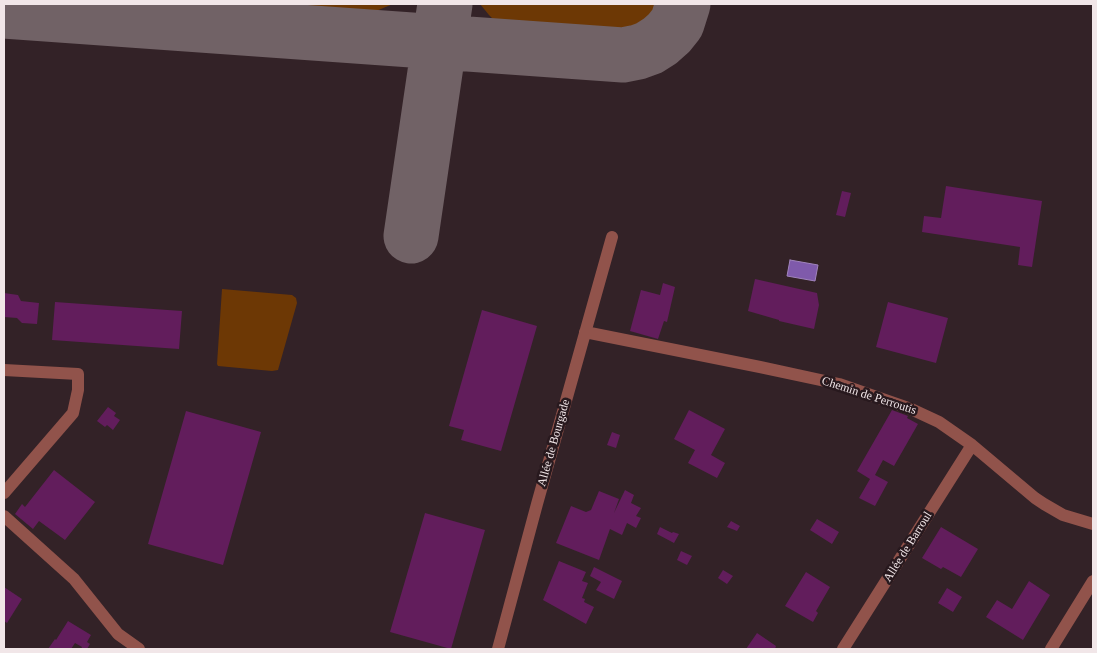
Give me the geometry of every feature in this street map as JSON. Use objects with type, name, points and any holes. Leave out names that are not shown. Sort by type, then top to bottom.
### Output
[{"type":"street","name":"Allée de Bourgade","points":[[498,649],[536,504],[612,237]]},
{"type":"street","name":"Chemin de Perroutis","points":[[585,332],[839,384],[911,409],[939,422],[972,445],[1044,504],[1063,515],[1093,524]]},
{"type":"street","points":[[4,370],[78,374],[78,390],[73,412],[4,494]]},
{"type":"street","name":"Allée de Barroul","points":[[843,649],[972,445]]},
{"type":"street","points":[[4,516],[74,579],[118,634],[140,649]]},
{"type":"street","points":[[1051,649],[1093,581]]},
{"type":"shaded area","points":[[224,4],[393,4],[376,11],[361,14]]},
{"type":"shaded area","points":[[480,4],[670,4],[666,12],[653,24],[637,32],[627,33],[500,23],[494,20]]},
{"type":"shaded area","points":[[790,260],[818,265],[815,281],[787,276]]},
{"type":"shaded area","points":[[222,289],[292,295],[296,298],[297,303],[278,370],[218,366]]},
{"type":"building","points":[[946,186],[1042,201],[1032,267],[1018,265],[1020,247],[922,232],[924,216],[941,218]]},
{"type":"building","points":[[842,191],[851,193],[845,217],[836,215]]},
{"type":"building","points":[[755,279],[817,293],[819,305],[814,329],[748,311]]},
{"type":"building","points":[[663,283],[675,287],[667,322],[664,321],[658,339],[630,331],[641,290],[660,295]]},
{"type":"building","points":[[4,293],[18,295],[21,301],[39,303],[37,324],[22,323],[17,318],[4,317]]},
{"type":"building","points":[[55,302],[182,311],[179,349],[52,340]]},
{"type":"building","points":[[888,302],[948,318],[936,363],[876,347]]},
{"type":"building","points":[[482,310],[537,326],[501,451],[461,440],[464,430],[449,426]]},
{"type":"building","points":[[108,407],[116,413],[114,416],[120,420],[113,430],[97,421]]},
{"type":"building","points":[[689,410],[725,429],[711,455],[725,463],[717,478],[688,463],[695,450],[674,439]]},
{"type":"building","points":[[892,410],[908,416],[907,418],[918,424],[894,466],[883,460],[875,475],[888,482],[875,506],[859,498],[870,479],[857,471]]},
{"type":"building","points":[[186,411],[261,432],[223,565],[148,544]]},
{"type":"building","points":[[612,432],[620,435],[616,448],[607,445]]},
{"type":"building","points":[[54,470],[95,502],[65,540],[39,521],[33,529],[15,514],[22,504],[25,507]]},
{"type":"building","points":[[625,490],[634,495],[631,503],[641,508],[636,516],[641,518],[636,528],[627,523],[622,535],[610,529],[599,560],[556,543],[571,506],[586,512],[591,510],[599,491],[619,499],[614,513]]},
{"type":"building","points":[[425,513],[485,530],[451,649],[390,632]]},
{"type":"building","points":[[817,519],[839,532],[832,544],[810,530]]},
{"type":"building","points":[[731,521],[740,526],[737,531],[727,527]]},
{"type":"building","points":[[660,527],[679,534],[674,543],[657,534]]},
{"type":"building","points":[[941,527],[978,549],[961,577],[943,567],[941,569],[922,558]]},
{"type":"building","points":[[681,551],[692,556],[687,565],[677,560]]},
{"type":"building","points":[[559,561],[586,572],[582,581],[588,583],[582,598],[585,599],[584,602],[594,607],[586,624],[543,600]]},
{"type":"building","points":[[594,567],[622,581],[614,599],[596,590],[601,582],[590,576]]},
{"type":"building","points":[[723,570],[733,576],[727,584],[718,578]]},
{"type":"building","points":[[806,572],[830,587],[816,611],[818,613],[813,622],[785,606]]},
{"type":"building","points":[[1029,581],[1050,595],[1023,640],[986,617],[997,600],[1012,609]]},
{"type":"building","points":[[4,587],[22,599],[7,623],[4,621]]},
{"type":"building","points":[[947,588],[962,597],[953,612],[938,603]]},
{"type":"building","points":[[68,621],[91,635],[87,642],[90,644],[87,649],[81,649],[82,647],[75,643],[71,649],[48,649],[56,640]]},
{"type":"building","points":[[757,633],[776,646],[775,649],[746,649]]},
{"type":"taxiway","points":[[411,236],[445,4]]},
{"type":"taxiway","points":[[4,11],[623,55],[649,48],[660,41],[677,23],[683,4]]}]
